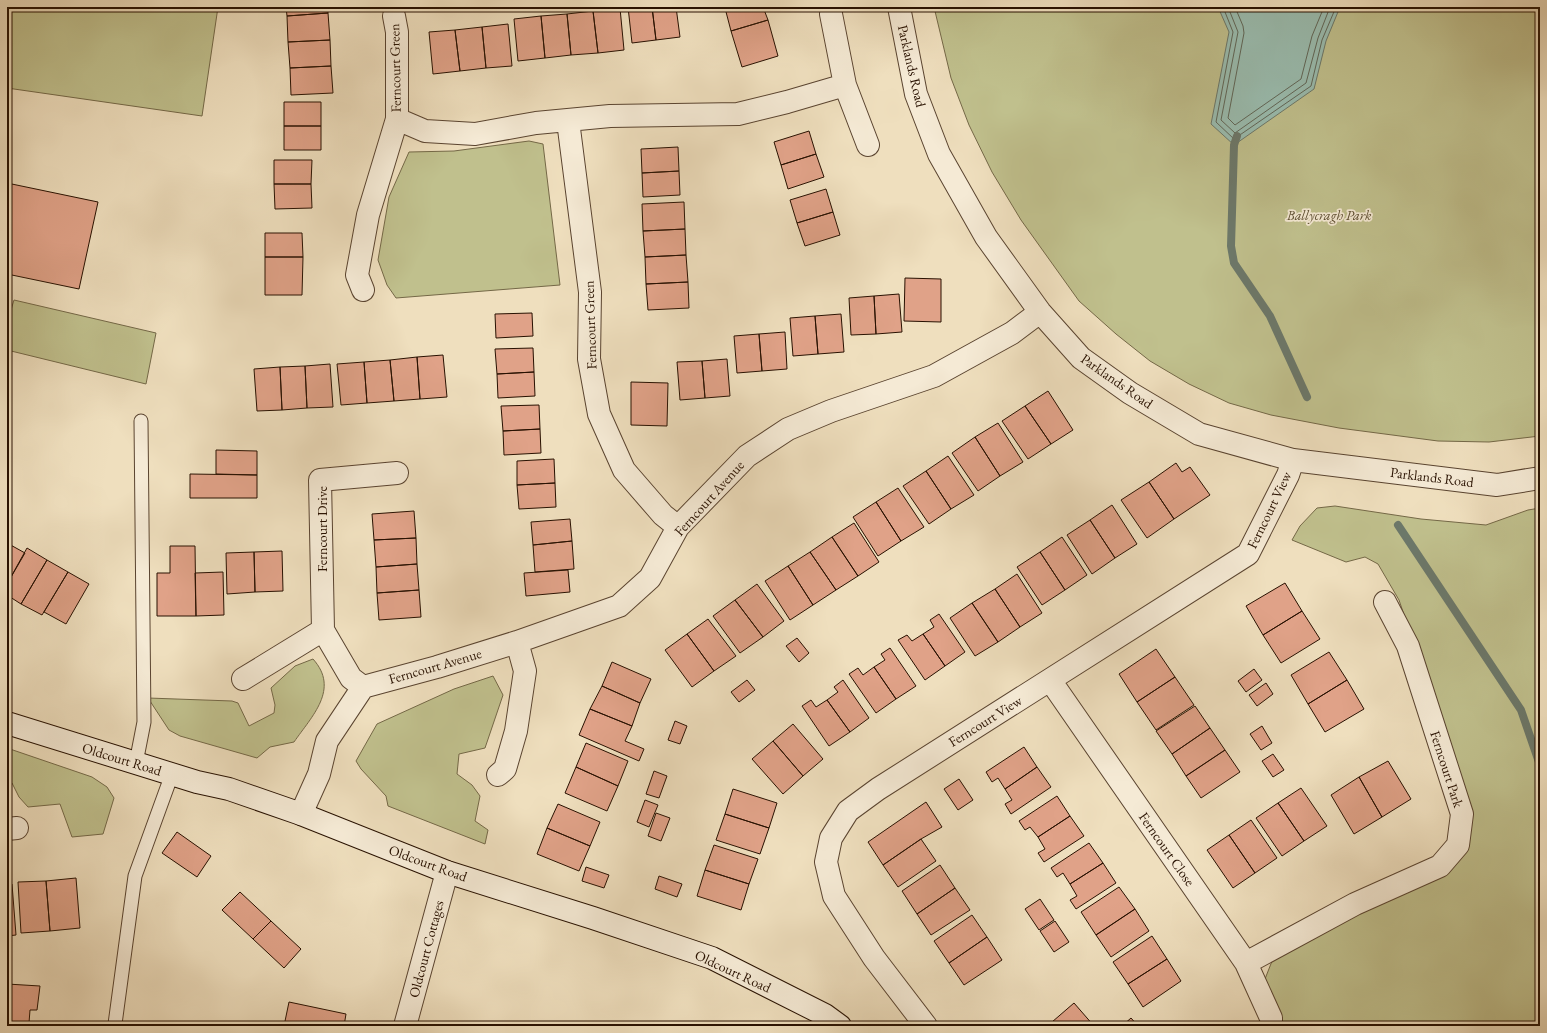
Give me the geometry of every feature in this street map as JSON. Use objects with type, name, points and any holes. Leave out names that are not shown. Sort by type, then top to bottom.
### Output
[{"type":"street","name":"Parklands Road","points":[[898,7],[916,94],[939,154],[986,237],[1040,312],[1081,358],[1130,393],[1199,434],[1293,460],[1497,484],[1540,478]]},
{"type":"street","points":[[831,14],[844,85],[868,144]]},
{"type":"street","name":"Ferncourt Green","points":[[363,290],[357,275],[366,222],[397,119],[397,32],[394,16]]},
{"type":"street","name":"Ferncourt Green","points":[[397,119],[425,131],[475,134],[536,123],[610,116],[738,114],[787,102],[844,85]]},
{"type":"street","name":"Ferncourt Green","points":[[568,120],[590,292],[589,360],[599,414],[624,470],[662,515],[678,527]]},
{"type":"street","name":"Ferncourt Avenue","points":[[362,687],[437,667],[517,642],[619,606],[650,578],[678,527],[747,456],[788,429],[831,411],[934,376],[1012,333],[1040,312]]},
{"type":"street","name":"Ferncourt View","points":[[926,1026],[874,958],[834,896],[826,862],[831,838],[848,811],[878,789],[1248,554],[1288,475],[1293,460]]},
{"type":"street","name":"Ferncourt Drive","points":[[362,687],[351,678],[323,630],[320,480],[397,473]]},
{"type":"street","name":"Ferncourt Park","points":[[1246,963],[1355,904],[1440,866],[1458,845],[1462,814],[1408,646],[1384,602]]},
{"type":"street","points":[[243,679],[323,630]]},
{"type":"street","points":[[498,775],[505,769],[516,731],[525,671],[517,642]]},
{"type":"street","name":"Ferncourt Close","points":[[1050,680],[1246,963],[1271,1018],[1271,1026]]},
{"type":"street","points":[[301,814],[319,774],[327,741],[362,687]]},
{"type":"street","name":"Oldcourt Road","points":[[7,723],[197,782],[229,789],[301,814],[447,872],[712,958],[825,1015],[840,1026]]},
{"type":"street","name":"Oldcourt Cottages","points":[[405,1026],[447,872]]},
{"type":"lane","points":[[136,763],[144,722],[141,422]]},
{"type":"lane","points":[[115,1024],[135,876],[172,774]]},
{"type":"green space","points":[[9,7],[218,7],[202,116],[7,88],[7,18]]},
{"type":"green space","name":"Ballycragh Park","points":[[934,7],[1540,7],[1540,436],[1489,442],[1438,441],[1339,428],[1271,415],[1229,403],[1189,384],[1150,361],[1116,334],[1079,301],[1021,220],[992,172],[969,125],[951,78]]},
{"type":"green space","points":[[529,141],[543,144],[560,285],[396,298],[387,285],[378,260],[389,197],[409,152],[454,151]]},
{"type":"green space","points":[[14,300],[156,333],[146,384],[7,350],[7,323]]},
{"type":"green space","points":[[1335,506],[1421,519],[1486,525],[1528,510],[1540,508],[1540,1026],[1279,1026],[1265,979],[1274,956],[1465,850],[1414,644],[1399,600],[1378,564],[1365,557],[1346,562],[1292,540],[1300,526],[1317,508]]},
{"type":"green space","points":[[313,659],[321,670],[324,681],[324,692],[315,712],[294,742],[270,747],[257,758],[180,736],[169,730],[148,698],[232,701],[238,703],[249,726],[274,713],[275,705],[271,688],[295,666]]},
{"type":"green space","points":[[493,676],[503,695],[485,748],[459,754],[457,774],[472,785],[480,796],[475,821],[488,830],[485,844],[388,806],[386,796],[361,769],[356,761],[377,724],[454,689]]},
{"type":"green space","points":[[7,748],[92,777],[107,787],[114,798],[103,834],[72,837],[60,804],[28,807],[19,797],[12,783],[7,783]]},
{"type":"water","points":[[1218,7],[1340,7],[1326,41],[1314,89],[1234,145],[1211,124],[1229,32]]},
{"type":"building","points":[[286,7],[328,7],[328,13],[287,16]]},
{"type":"building","points":[[628,7],[652,7],[656,40],[632,43]]},
{"type":"building","points":[[652,7],[676,7],[680,37],[656,40]]},
{"type":"building","points":[[763,7],[768,20],[731,31],[725,8]]},
{"type":"building","points":[[620,8],[624,50],[598,53],[593,11]]},
{"type":"building","points":[[593,11],[598,53],[571,55],[567,14]]},
{"type":"building","points":[[328,13],[330,40],[288,42],[287,16]]},
{"type":"building","points":[[567,14],[571,55],[545,58],[541,16]]},
{"type":"building","points":[[541,16],[545,58],[518,61],[514,19]]},
{"type":"building","points":[[768,20],[778,56],[742,67],[731,31]]},
{"type":"building","points":[[508,24],[512,66],[486,68],[482,27]]},
{"type":"building","points":[[482,27],[486,68],[460,71],[455,30]]},
{"type":"building","points":[[455,30],[460,71],[433,74],[429,32]]},
{"type":"building","points":[[330,40],[331,66],[290,68],[288,42]]},
{"type":"building","points":[[331,66],[333,93],[291,95],[290,68]]},
{"type":"building","points":[[284,102],[321,102],[321,126],[284,126]]},
{"type":"building","points":[[284,126],[321,126],[321,150],[284,150]]},
{"type":"building","points":[[809,131],[816,154],[781,165],[774,142]]},
{"type":"building","points":[[678,147],[679,171],[642,173],[641,149]]},
{"type":"building","points":[[816,154],[824,177],[788,189],[781,165]]},
{"type":"building","points":[[274,160],[312,160],[311,184],[274,184]]},
{"type":"building","points":[[679,171],[680,195],[643,197],[642,173]]},
{"type":"building","points":[[7,183],[98,202],[79,289],[7,274]]},
{"type":"building","points":[[274,184],[311,184],[312,208],[275,209]]},
{"type":"building","points":[[826,189],[833,212],[797,223],[790,200]]},
{"type":"building","points":[[684,202],[685,229],[643,231],[642,204]]},
{"type":"building","points":[[833,212],[840,235],[805,246],[797,223]]},
{"type":"building","points":[[685,229],[686,255],[645,257],[643,231]]},
{"type":"building","points":[[265,233],[302,233],[303,257],[265,257]]},
{"type":"building","points":[[686,255],[688,282],[646,284],[645,257]]},
{"type":"building","points":[[265,257],[303,257],[302,295],[265,295]]},
{"type":"building","points":[[905,278],[941,279],[941,322],[904,321]]},
{"type":"building","points":[[688,282],[689,308],[648,310],[646,284]]},
{"type":"building","points":[[899,294],[902,332],[876,334],[874,296]]},
{"type":"building","points":[[874,296],[876,334],[851,335],[849,298]]},
{"type":"building","points":[[532,313],[533,336],[496,338],[495,314]]},
{"type":"building","points":[[841,314],[844,352],[818,354],[815,316]]},
{"type":"building","points":[[815,316],[818,354],[793,356],[790,318]]},
{"type":"building","points":[[785,332],[787,369],[762,371],[759,334]]},
{"type":"building","points":[[759,334],[762,371],[737,373],[734,336]]},
{"type":"building","points":[[533,348],[534,372],[497,374],[495,349]]},
{"type":"building","points":[[443,355],[447,397],[420,399],[417,357]]},
{"type":"building","points":[[417,357],[420,399],[394,401],[390,360]]},
{"type":"building","points":[[727,359],[730,396],[705,398],[702,361]]},
{"type":"building","points":[[390,360],[394,401],[367,403],[364,362]]},
{"type":"building","points":[[702,361],[705,398],[680,400],[677,362]]},
{"type":"building","points":[[364,362],[367,403],[341,405],[337,364]]},
{"type":"building","points":[[330,364],[333,407],[307,408],[305,366]]},
{"type":"building","points":[[305,366],[307,408],[282,410],[280,367]]},
{"type":"building","points":[[280,367],[282,410],[257,411],[254,369]]},
{"type":"building","points":[[534,372],[535,396],[498,398],[497,374]]},
{"type":"building","points":[[631,382],[668,383],[667,426],[631,425]]},
{"type":"building","points":[[1048,391],[1073,430],[1051,444],[1025,406]]},
{"type":"building","points":[[539,405],[540,429],[503,431],[501,406]]},
{"type":"building","points":[[1025,406],[1051,444],[1028,459],[1002,421]]},
{"type":"building","points":[[998,423],[1023,462],[1000,476],[975,437]]},
{"type":"building","points":[[540,429],[541,453],[504,455],[503,431]]},
{"type":"building","points":[[975,437],[1000,476],[978,491],[952,453]]},
{"type":"building","points":[[216,450],[257,451],[257,475],[216,474]]},
{"type":"building","points":[[948,456],[974,495],[951,509],[926,471]]},
{"type":"building","points":[[554,459],[555,483],[517,485],[517,461]]},
{"type":"building","points":[[1176,463],[1182,472],[1190,467],[1210,495],[1174,519],[1149,482]]},
{"type":"building","points":[[926,471],[951,509],[929,524],[903,486]]},
{"type":"building","points":[[190,474],[257,475],[257,498],[190,498]]},
{"type":"building","points":[[1149,482],[1174,519],[1147,538],[1121,500]]},
{"type":"building","points":[[555,483],[556,507],[519,509],[517,485]]},
{"type":"building","points":[[898,488],[924,527],[901,541],[876,502]]},
{"type":"building","points":[[876,502],[901,541],[878,556],[853,517]]},
{"type":"building","points":[[1112,505],[1137,544],[1115,558],[1090,520]]},
{"type":"building","points":[[414,511],[416,538],[374,540],[372,514]]},
{"type":"building","points":[[570,519],[572,541],[533,545],[531,522]]},
{"type":"building","points":[[1090,520],[1115,558],[1092,574],[1067,535]]},
{"type":"building","points":[[854,523],[879,562],[858,576],[832,537]]},
{"type":"building","points":[[832,537],[858,576],[836,590],[810,552]]},
{"type":"building","points":[[1062,537],[1087,575],[1065,590],[1040,552]]},
{"type":"building","points":[[416,538],[417,564],[376,567],[374,540]]},
{"type":"building","points":[[572,541],[574,569],[535,572],[533,545]]},
{"type":"building","points":[[7,543],[25,553],[7,584]]},
{"type":"building","points":[[170,546],[195,546],[196,616],[157,616],[157,573],[170,573]]},
{"type":"building","points":[[27,548],[47,560],[21,604],[7,595],[7,584]]},
{"type":"building","points":[[282,551],[283,591],[255,592],[254,552]]},
{"type":"building","points":[[254,552],[255,592],[227,594],[226,553]]},
{"type":"building","points":[[810,552],[836,590],[813,605],[788,566]]},
{"type":"building","points":[[1040,552],[1065,590],[1042,605],[1017,567]]},
{"type":"building","points":[[47,560],[68,572],[42,615],[21,604]]},
{"type":"building","points":[[417,564],[419,590],[377,593],[376,567]]},
{"type":"building","points":[[788,566],[813,605],[790,620],[765,581]]},
{"type":"building","points":[[568,570],[570,592],[526,596],[524,573]]},
{"type":"building","points":[[68,572],[89,584],[66,624],[44,612]]},
{"type":"building","points":[[223,572],[224,615],[196,616],[195,573]]},
{"type":"building","points":[[1017,574],[1042,613],[1020,627],[995,589]]},
{"type":"building","points":[[1285,583],[1302,611],[1263,635],[1246,606]]},
{"type":"building","points":[[757,584],[784,621],[763,637],[735,600]]},
{"type":"building","points":[[995,589],[1020,627],[998,642],[972,603]]},
{"type":"building","points":[[419,590],[421,617],[379,620],[377,593]]},
{"type":"building","points":[[735,600],[763,637],[740,653],[713,616]]},
{"type":"building","points":[[972,603],[998,642],[975,656],[950,618]]},
{"type":"building","points":[[1302,611],[1320,639],[1281,663],[1263,635]]},
{"type":"building","points":[[939,614],[965,652],[945,666],[923,634],[934,627],[930,620]]},
{"type":"building","points":[[708,619],[736,656],[714,671],[687,634]]},
{"type":"building","points":[[687,634],[714,671],[692,687],[665,650]]},
{"type":"building","points":[[923,634],[945,666],[925,680],[898,640],[907,635],[912,641]]},
{"type":"building","points":[[797,638],[809,653],[799,662],[786,646]]},
{"type":"building","points":[[890,648],[916,686],[896,699],[874,667],[885,660],[881,654]]},
{"type":"building","points":[[1156,649],[1175,677],[1137,702],[1119,674]]},
{"type":"building","points":[[1329,652],[1347,680],[1308,704],[1291,675]]},
{"type":"building","points":[[612,662],[651,679],[640,703],[602,686]]},
{"type":"building","points":[[874,667],[896,699],[876,713],[849,674],[858,668],[863,675]]},
{"type":"building","points":[[1254,669],[1262,680],[1246,692],[1238,681]]},
{"type":"building","points":[[1175,677],[1194,705],[1156,730],[1137,702]]},
{"type":"building","points":[[747,680],[755,690],[739,702],[731,692]]},
{"type":"building","points":[[843,680],[869,718],[850,732],[827,700],[838,692],[834,687]]},
{"type":"building","points":[[1347,680],[1364,709],[1325,732],[1308,704]]},
{"type":"building","points":[[1266,683],[1273,694],[1257,706],[1249,695]]},
{"type":"building","points":[[602,686],[640,703],[632,726],[590,709]]},
{"type":"building","points":[[811,700],[816,707],[827,700],[850,732],[829,746],[802,706]]},
{"type":"building","points":[[1195,706],[1210,728],[1172,754],[1156,731]]},
{"type":"building","points":[[590,709],[632,726],[625,741],[644,749],[639,761],[579,735]]},
{"type":"building","points":[[675,721],[687,726],[680,744],[668,740]]},
{"type":"building","points":[[793,724],[823,759],[803,776],[773,741]]},
{"type":"building","points":[[1262,726],[1272,743],[1261,750],[1250,734]]},
{"type":"building","points":[[1210,728],[1225,750],[1186,776],[1172,754]]},
{"type":"building","points":[[773,741],[803,776],[783,794],[752,759]]},
{"type":"building","points":[[586,743],[628,761],[618,786],[576,767]]},
{"type":"building","points":[[1024,747],[1037,767],[1005,789],[998,778],[992,782],[986,772]]},
{"type":"building","points":[[1225,750],[1240,772],[1201,798],[1186,776]]},
{"type":"building","points":[[1273,754],[1284,770],[1273,777],[1262,761]]},
{"type":"building","points":[[1388,761],[1411,799],[1382,817],[1359,777]]},
{"type":"building","points":[[576,767],[618,786],[607,811],[565,793]]},
{"type":"building","points":[[1037,767],[1051,787],[1011,814],[1005,804],[1012,800],[1005,789]]},
{"type":"building","points":[[654,771],[667,776],[659,798],[646,794]]},
{"type":"building","points":[[1359,777],[1382,817],[1354,834],[1331,795]]},
{"type":"building","points":[[959,779],[973,800],[958,810],[944,789]]},
{"type":"building","points":[[1301,788],[1327,826],[1304,841],[1278,803]]},
{"type":"building","points":[[733,789],[777,803],[769,828],[725,814]]},
{"type":"building","points":[[1057,796],[1070,816],[1038,837],[1030,827],[1025,830],[1019,821]]},
{"type":"building","points":[[645,800],[658,805],[649,827],[637,822]]},
{"type":"building","points":[[926,802],[942,827],[921,839],[883,865],[868,842]]},
{"type":"building","points":[[1278,803],[1304,841],[1282,856],[1256,818]]},
{"type":"building","points":[[558,804],[600,822],[590,846],[547,828]]},
{"type":"building","points":[[656,813],[670,818],[661,841],[648,836]]},
{"type":"building","points":[[725,814],[769,828],[760,854],[716,840]]},
{"type":"building","points":[[1070,816],[1084,836],[1044,862],[1038,853],[1045,849],[1038,837]]},
{"type":"building","points":[[1251,820],[1277,858],[1255,873],[1229,835]]},
{"type":"building","points":[[547,828],[590,846],[579,871],[537,854]]},
{"type":"building","points":[[177,832],[211,856],[197,877],[162,853]]},
{"type":"building","points":[[1229,835],[1255,873],[1233,888],[1207,850]]},
{"type":"building","points":[[921,839],[936,861],[898,887],[883,865]]},
{"type":"building","points":[[1089,843],[1103,863],[1070,884],[1063,873],[1057,877],[1051,868]]},
{"type":"building","points":[[714,845],[758,859],[749,884],[705,870]]},
{"type":"building","points":[[1103,863],[1116,883],[1076,909],[1070,900],[1077,896],[1070,884]]},
{"type":"building","points":[[940,865],[955,888],[917,914],[902,891]]},
{"type":"building","points":[[586,867],[609,875],[604,888],[582,881]]},
{"type":"building","points":[[705,870],[749,884],[741,910],[697,896]]},
{"type":"building","points":[[659,876],[682,884],[677,897],[655,889]]},
{"type":"building","points":[[76,878],[80,928],[50,931],[46,881]]},
{"type":"building","points":[[46,881],[50,931],[21,933],[18,882]]},
{"type":"building","points":[[12,884],[16,935],[7,936],[7,885]]},
{"type":"building","points":[[1119,887],[1135,909],[1096,935],[1081,912]]},
{"type":"building","points":[[955,888],[970,910],[931,935],[917,914]]},
{"type":"building","points":[[240,892],[271,921],[253,939],[222,910]]},
{"type":"building","points":[[1040,899],[1054,920],[1039,930],[1025,909]]},
{"type":"building","points":[[1135,909],[1149,931],[1111,957],[1096,935]]},
{"type":"building","points":[[972,915],[987,937],[949,963],[934,941]]},
{"type":"building","points":[[271,921],[301,949],[284,968],[253,939]]},
{"type":"building","points":[[1055,921],[1069,942],[1054,952],[1040,931]]},
{"type":"building","points":[[1152,936],[1167,959],[1128,984],[1113,962]]},
{"type":"building","points":[[987,937],[1002,960],[964,985],[949,963]]},
{"type":"building","points":[[1167,959],[1181,981],[1143,1007],[1128,984]]},
{"type":"building","points":[[7,984],[40,986],[37,1010],[30,1010],[29,1023],[7,1022]]},
{"type":"building","points":[[289,1002],[346,1014],[344,1026],[284,1026]]},
{"type":"building","points":[[1074,1003],[1094,1026],[1056,1026],[1052,1022]]},
{"type":"building","points":[[1131,1018],[1138,1026],[1122,1026]]},
{"type":"building","points":[[7,1022],[29,1023],[29,1026],[7,1026]]},
{"type":"waterway","points":[[1237,136],[1234,145],[1231,246],[1234,263],[1270,316],[1307,397]]},
{"type":"waterway","points":[[1398,525],[1521,710],[1540,765]]}]
